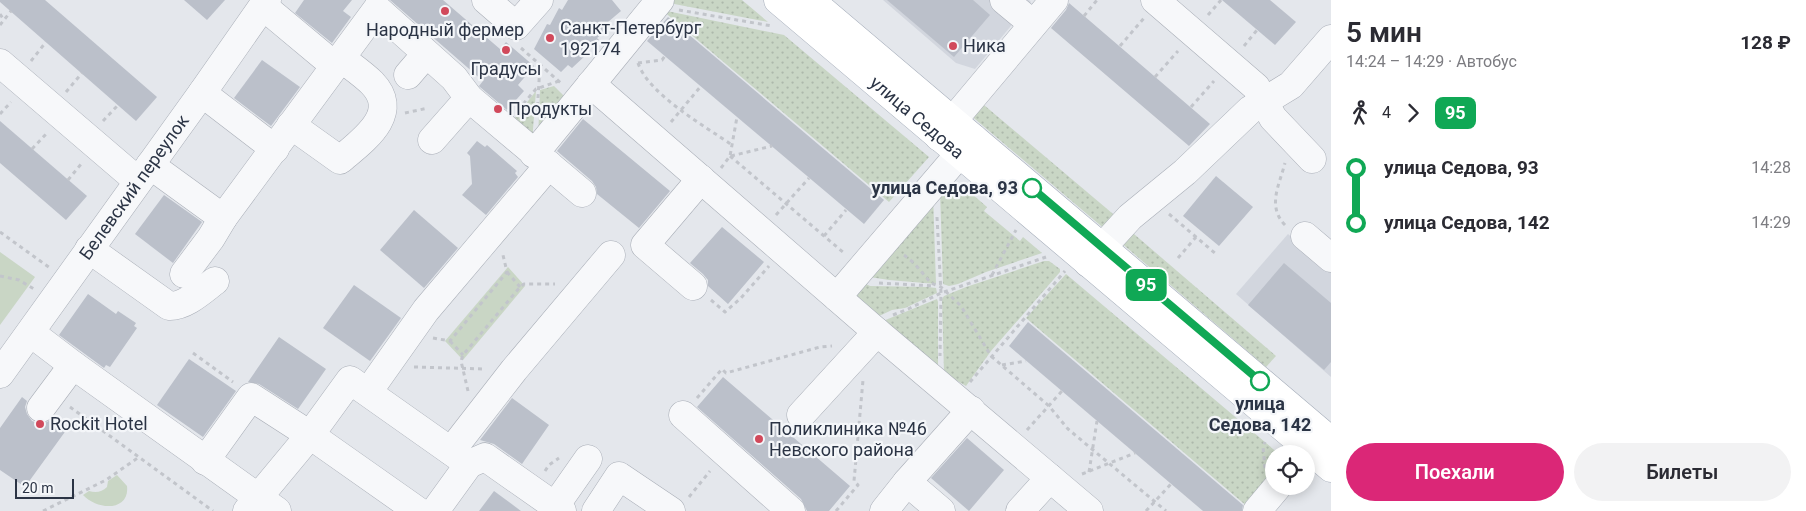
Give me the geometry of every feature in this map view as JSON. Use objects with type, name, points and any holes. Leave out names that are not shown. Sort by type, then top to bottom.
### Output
[{"type":"main road","name":"улица Седова","points":[[778,0],[956,137]]},
{"type":"main road","name":"улица Седова","points":[[810,0],[1086,259],[1320,440],[1331,468]]},
{"type":"street","points":[[486,0],[516,26],[539,0]]},
{"type":"street","points":[[1004,0],[1033,24]]},
{"type":"street","points":[[851,281],[884,242],[1033,24],[1054,0]]},
{"type":"street","points":[[1156,1],[1256,88],[1273,118],[1312,159]]},
{"type":"street","points":[[265,3],[338,62],[372,83],[382,102],[382,113],[377,126],[340,160],[291,125]]},
{"type":"street","name":"Белевский переулок","points":[[0,374],[265,3]]},
{"type":"street","points":[[368,392],[426,310],[496,228],[542,160],[576,88],[657,4]]},
{"type":"street","points":[[184,274],[377,9],[454,78],[469,98],[582,193]]},
{"type":"street","points":[[1086,259],[1130,217],[1185,172],[1250,110],[1291,85],[1331,39]]},
{"type":"street","points":[[408,75],[426,54]]},
{"type":"street","points":[[0,63],[144,173],[223,218]]},
{"type":"street","points":[[576,88],[656,140],[783,250],[851,281],[875,330],[962,410],[1041,491],[1089,511]]},
{"type":"street","points":[[202,93],[275,149]]},
{"type":"street","points":[[432,140],[469,98]]},
{"type":"street","points":[[693,286],[645,245],[704,182]]},
{"type":"street","points":[[1305,236],[1331,258]]},
{"type":"street","points":[[90,249],[169,306],[175,306],[184,302],[215,282]]},
{"type":"street","points":[[435,511],[475,421],[514,370],[610,255]]},
{"type":"street","points":[[801,415],[859,352],[875,330]]},
{"type":"street","points":[[31,333],[205,461],[260,506],[350,380],[460,457],[485,457],[558,508],[588,459]]},
{"type":"street","points":[[46,401],[72,365]]},
{"type":"street","points":[[205,461],[251,397],[310,435],[418,511]]},
{"type":"street","points":[[962,410],[1013,446],[1041,491]]},
{"type":"street","points":[[884,511],[962,410]]},
{"type":"street","points":[[683,415],[791,511]]},
{"type":"street","points":[[596,511],[619,476],[677,507]]},
{"type":"street","points":[[906,482],[941,511]]},
{"type":"street","points":[[1257,511],[1270,495]]},
{"type":"path","points":[[1084,16],[1097,0]]},
{"type":"path","points":[[1120,46],[1156,1]]},
{"type":"path","points":[[657,4],[775,27]]},
{"type":"path","points":[[0,25],[11,11]]},
{"type":"path","points":[[0,14],[4,20]]},
{"type":"path","points":[[516,26],[510,38],[540,64],[576,88]]},
{"type":"path","points":[[638,63],[646,80],[681,110],[732,144]]},
{"type":"path","points":[[536,116],[540,64]]},
{"type":"path","points":[[656,140],[701,86]]},
{"type":"path","points":[[503,128],[538,88],[576,88]]},
{"type":"path","points":[[382,113],[392,116],[433,107]]},
{"type":"path","points":[[730,156],[737,117]]},
{"type":"path","points":[[1292,139],[1274,202],[1276,214],[1284,224],[1305,236]]},
{"type":"path","points":[[704,182],[730,156],[772,146]]},
{"type":"path","points":[[730,156],[824,236],[851,281],[940,287]]},
{"type":"path","points":[[762,232],[809,178]]},
{"type":"path","points":[[824,236],[846,210]]},
{"type":"path","points":[[937,213],[940,287],[943,292],[961,306],[991,356],[1049,406],[1068,429],[1166,511]]},
{"type":"path","points":[[1171,216],[1216,254]]},
{"type":"path","points":[[992,275],[1018,226]]},
{"type":"path","points":[[496,228],[507,272],[520,287]]},
{"type":"path","points":[[0,232],[55,271]]},
{"type":"path","points":[[1178,258],[1196,237]]},
{"type":"path","points":[[884,242],[914,263],[931,283],[940,287]]},
{"type":"path","points":[[693,286],[725,312],[741,298],[783,250]]},
{"type":"path","points":[[875,330],[880,319],[908,310],[943,292],[1051,255]]},
{"type":"path","points":[[962,410],[991,356],[1086,259]]},
{"type":"path","points":[[450,341],[507,272]]},
{"type":"path","points":[[0,276],[19,280],[39,293]]},
{"type":"path","points":[[475,421],[461,361],[463,355],[524,284],[586,284]]},
{"type":"path","points":[[940,353],[943,292]]},
{"type":"path","points":[[407,337],[445,339],[450,341],[463,355]]},
{"type":"path","points":[[683,415],[722,369],[726,373],[820,347],[857,343],[864,385],[854,481],[858,485],[836,511]]},
{"type":"path","points":[[193,353],[251,397]]},
{"type":"path","points":[[1002,366],[1026,361]]},
{"type":"path","points":[[387,366],[514,370]]},
{"type":"path","points":[[1013,446],[1062,391]]},
{"type":"path","points":[[46,401],[139,458],[212,511]]},
{"type":"path","points":[[1089,472],[1097,421]]},
{"type":"path","points":[[677,507],[725,453]]},
{"type":"path","points":[[1041,491],[1135,453]]},
{"type":"path","points":[[43,511],[106,480],[139,458]]},
{"type":"path","points":[[1146,511],[1171,484]]},
{"type":"shaded area","points":[[883,0],[1029,0],[1031,2],[975,69],[956,63]]},
{"type":"shaded area","points":[[1288,234],[1331,272],[1331,377],[1236,294]]},
{"type":"green space","points":[[673,0],[742,0],[768,22],[669,3]]},
{"type":"green space","points":[[662,10],[784,35],[929,157],[889,202]]},
{"type":"green space","points":[[554,86],[566,98],[538,139],[540,90]]},
{"type":"green space","points":[[536,91],[532,142],[509,125]]},
{"type":"green space","points":[[978,100],[1119,219],[1107,231],[969,114]]},
{"type":"green space","points":[[957,186],[964,187],[987,207],[984,211],[1020,241],[1023,237],[1042,253],[986,272],[958,284],[949,286],[943,284],[940,191]]},
{"type":"green space","points":[[933,194],[936,284],[863,276]]},
{"type":"green space","points":[[1127,228],[1276,356],[1266,367],[1119,241]]},
{"type":"green space","points":[[0,252],[35,277],[0,325]]},
{"type":"green space","points":[[1044,261],[1049,261],[1060,269],[1060,272],[991,351],[966,386],[944,373],[942,299],[944,296]]},
{"type":"green space","points":[[508,267],[525,286],[463,360],[445,341]]},
{"type":"green space","points":[[1066,274],[1268,445],[1265,445],[1265,489],[1249,508],[1026,318]]},
{"type":"green space","points":[[860,281],[870,286],[936,288],[937,293],[905,308],[892,310],[877,317],[855,295]]},
{"type":"green space","points":[[937,299],[938,302],[938,367],[883,321]]},
{"type":"green space","points":[[117,475],[127,486],[127,494],[124,500],[118,504],[104,506],[89,500],[83,495],[89,491],[103,490],[107,487],[108,481]]},
{"type":"building","points":[[0,0],[45,0],[157,97],[136,121]]},
{"type":"building","points":[[184,0],[225,0],[207,20]]},
{"type":"building","points":[[304,0],[352,0],[343,11],[351,17],[332,43],[295,13]]},
{"type":"building","points":[[390,0],[443,0],[500,49],[506,42],[534,66],[518,85],[524,91],[507,110],[479,86],[483,81]]},
{"type":"building","points":[[568,0],[612,0],[621,11],[608,22],[611,26],[584,53],[586,55],[572,68],[568,65],[561,72],[534,49],[547,24],[550,25],[559,8],[562,10]]},
{"type":"building","points":[[887,0],[973,0],[990,15],[954,57]]},
{"type":"building","points":[[1222,0],[1270,0],[1296,22],[1275,45]]},
{"type":"building","points":[[1069,3],[1210,124],[1189,146],[1051,28],[1066,10]]},
{"type":"building","points":[[668,17],[884,200],[864,224],[647,41]]},
{"type":"building","points":[[262,60],[300,87],[271,126],[234,98]]},
{"type":"building","points":[[583,119],[670,191],[639,228],[597,194],[596,187],[592,181],[557,151]]},
{"type":"building","points":[[0,121],[87,196],[66,220],[0,163]]},
{"type":"building","points":[[477,141],[485,147],[487,145],[517,171],[515,173],[518,177],[486,215],[462,195],[472,184],[470,156],[467,153]]},
{"type":"building","points":[[1216,176],[1253,207],[1219,246],[1183,216]]},
{"type":"building","points":[[164,195],[202,222],[173,263],[135,234]]},
{"type":"building","points":[[414,210],[458,248],[424,288],[380,250]]},
{"type":"building","points":[[722,227],[764,262],[728,304],[708,286],[708,280],[690,263]]},
{"type":"building","points":[[1284,263],[1331,303],[1331,362],[1324,370],[1248,305]]},
{"type":"building","points":[[354,285],[401,318],[370,361],[323,328]]},
{"type":"building","points":[[88,294],[116,314],[118,311],[136,323],[134,326],[137,328],[110,367],[106,365],[104,368],[59,335]]},
{"type":"building","points":[[1028,322],[1243,505],[1242,511],[1203,511],[1009,346]]},
{"type":"building","points":[[279,337],[326,369],[298,409],[259,384],[248,382]]},
{"type":"building","points":[[189,359],[236,391],[203,437],[157,405]]},
{"type":"building","name":"Поликлиника №46 Невского района","points":[[723,377],[850,486],[829,511],[807,511],[801,499],[697,407]]},
{"type":"building","points":[[22,397],[27,401],[25,407],[32,421],[40,424],[52,419],[67,429],[25,487],[0,470],[0,428]]},
{"type":"building","points":[[512,398],[549,425],[522,464],[494,444],[480,440]]},
{"type":"building","points":[[967,438],[1004,470],[969,511],[931,478]]},
{"type":"building","points":[[494,491],[521,511],[479,511]]},
{"type":"bus line","name":"95","points":[[1032,188],[1260,381]]},
{"type":"place","name":"Народный фермер","points":[[445,11]]},
{"type":"place","name":"Санкт-Петербург 192174","points":[[550,38]]},
{"type":"place","name":"Ника","points":[[953,46]]},
{"type":"place","name":"Градусы","points":[[506,50]]},
{"type":"place","name":"Продукты","points":[[498,109]]},
{"type":"place","name":"улица Седова, 93","points":[[1032,188]]},
{"type":"place","name":"улица Седова, 142","points":[[1260,381]]},
{"type":"place","name":"Rockit Hotel","points":[[40,424]]},
{"type":"place","name":"Поликлиника №46 Невского района","points":[[759,439]]}]
